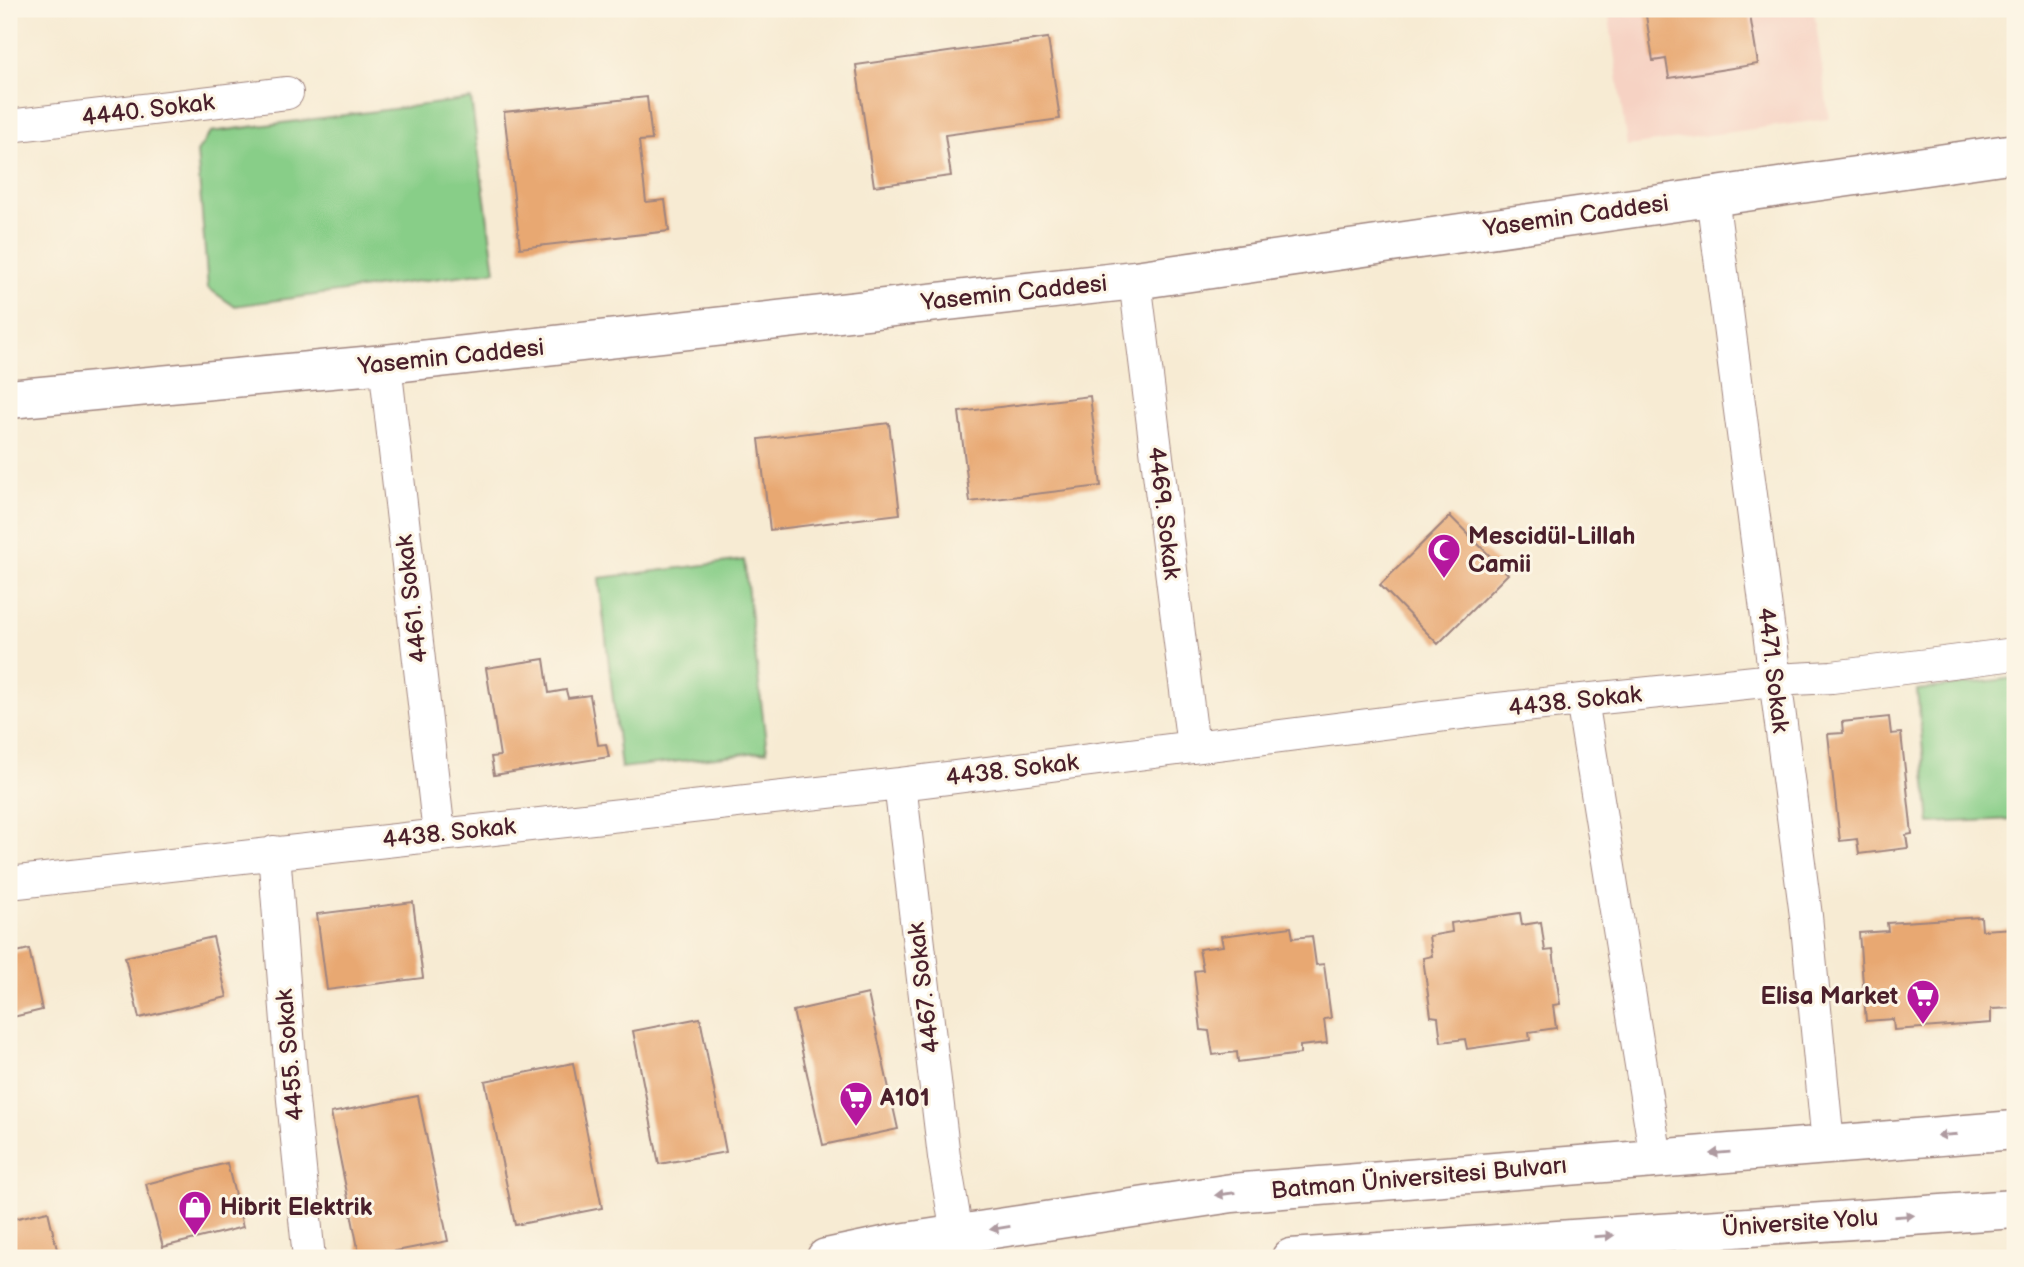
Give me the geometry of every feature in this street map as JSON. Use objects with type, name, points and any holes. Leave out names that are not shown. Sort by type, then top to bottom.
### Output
[{"type":"street","name":"4440. Sokak","points":[[9,126],[287,93]]},
{"type":"street","name":"Yasemin Caddesi","points":[[9,399],[385,364],[1135,280],[2015,153]]},
{"type":"street","name":"4471. Sokak","points":[[1712,197],[1806,916],[1828,1144]]},
{"type":"street","name":"4469. Sokak","points":[[1135,280],[1194,747]]},
{"type":"street","name":"4461. Sokak","points":[[385,364],[439,834]]},
{"type":"street","name":"4438. Sokak","points":[[9,883],[900,784],[1582,700],[1774,680],[1832,677],[2015,654]]},
{"type":"street","points":[[1582,700],[1656,1158]]},
{"type":"street","name":"4467. Sokak","points":[[900,784],[943,1143],[957,1234]]},
{"type":"street","name":"4455. Sokak","points":[[274,852],[293,1100],[309,1258]]},
{"type":"street","name":"Batman Üniversitesi Bulvarı","points":[[826,1258],[957,1234],[1232,1193],[2015,1130]]},
{"type":"street","name":"Üniversite Yolu","points":[[1291,1258],[2015,1209]]},
{"type":"shaded area","points":[[1608,9],[1814,9],[1829,119],[1627,146]]},
{"type":"green space","points":[[471,99],[495,271],[234,306],[208,288],[197,152],[211,132]]},
{"type":"green space","points":[[744,560],[767,751],[621,768],[599,578]]},
{"type":"green space","points":[[2015,678],[2015,819],[1930,823],[1917,690]]},
{"type":"building","points":[[1645,9],[1749,9],[1758,64],[1669,78],[1666,59],[1653,61]]},
{"type":"building","points":[[1048,38],[1060,119],[945,135],[951,176],[874,186],[856,65]]},
{"type":"building","points":[[647,97],[652,140],[639,141],[646,202],[665,200],[669,231],[520,248],[504,112]]},
{"type":"building","points":[[1090,396],[1101,486],[970,502],[959,412]]},
{"type":"building","points":[[889,423],[900,514],[770,530],[759,439]]},
{"type":"building","name":"Mescidül-Lillah Camii","points":[[1450,516],[1508,574],[1438,644],[1380,585]]},
{"type":"building","points":[[544,659],[549,693],[566,690],[568,698],[590,695],[598,745],[606,744],[609,757],[494,775],[491,757],[500,756],[486,668]]},
{"type":"building","points":[[1889,717],[1891,734],[1901,733],[1912,834],[1906,835],[1908,848],[1859,854],[1857,839],[1840,841],[1828,734],[1843,733],[1842,722]]},
{"type":"building","points":[[413,902],[423,978],[327,990],[317,914]]},
{"type":"building","points":[[1520,913],[1522,925],[1541,922],[1545,951],[1553,950],[1560,1004],[1553,1005],[1556,1028],[1529,1032],[1530,1040],[1467,1049],[1465,1039],[1441,1042],[1438,1017],[1431,1016],[1423,958],[1432,956],[1429,936],[1452,932],[1451,923]]},
{"type":"building","points":[[1981,917],[1982,930],[2015,928],[2015,1008],[1991,1009],[1991,1023],[1894,1030],[1893,1019],[1866,1021],[1859,933],[1888,931],[1887,923]]},
{"type":"building","points":[[1291,927],[1293,938],[1312,936],[1316,965],[1324,964],[1331,1018],[1324,1019],[1327,1043],[1300,1046],[1300,1054],[1238,1062],[1237,1052],[1213,1055],[1209,1031],[1201,1030],[1194,971],[1203,970],[1199,949],[1223,946],[1221,936]]},
{"type":"building","points":[[213,937],[227,997],[139,1018],[125,957]]},
{"type":"building","points":[[29,949],[42,1010],[9,1018],[9,954]]},
{"type":"building","points":[[868,994],[898,1129],[823,1145],[793,1011]]},
{"type":"building","points":[[700,1018],[726,1152],[659,1164],[633,1031]]},
{"type":"building","points":[[573,1063],[602,1208],[515,1225],[485,1081]]},
{"type":"building","points":[[418,1096],[448,1241],[360,1258],[331,1113]]},
{"type":"building","points":[[227,1163],[243,1227],[163,1247],[146,1184]]},
{"type":"building","points":[[48,1211],[59,1258],[9,1258],[9,1220]]},
{"type":"place","name":"Mescidül-Lillah Camii","points":[[1444,580]]},
{"type":"place","name":"Elisa Market","points":[[1923,1026]]},
{"type":"place","name":"A101","points":[[856,1128]]},
{"type":"place","name":"Hibrit Elektrik","points":[[195,1237]]}]
